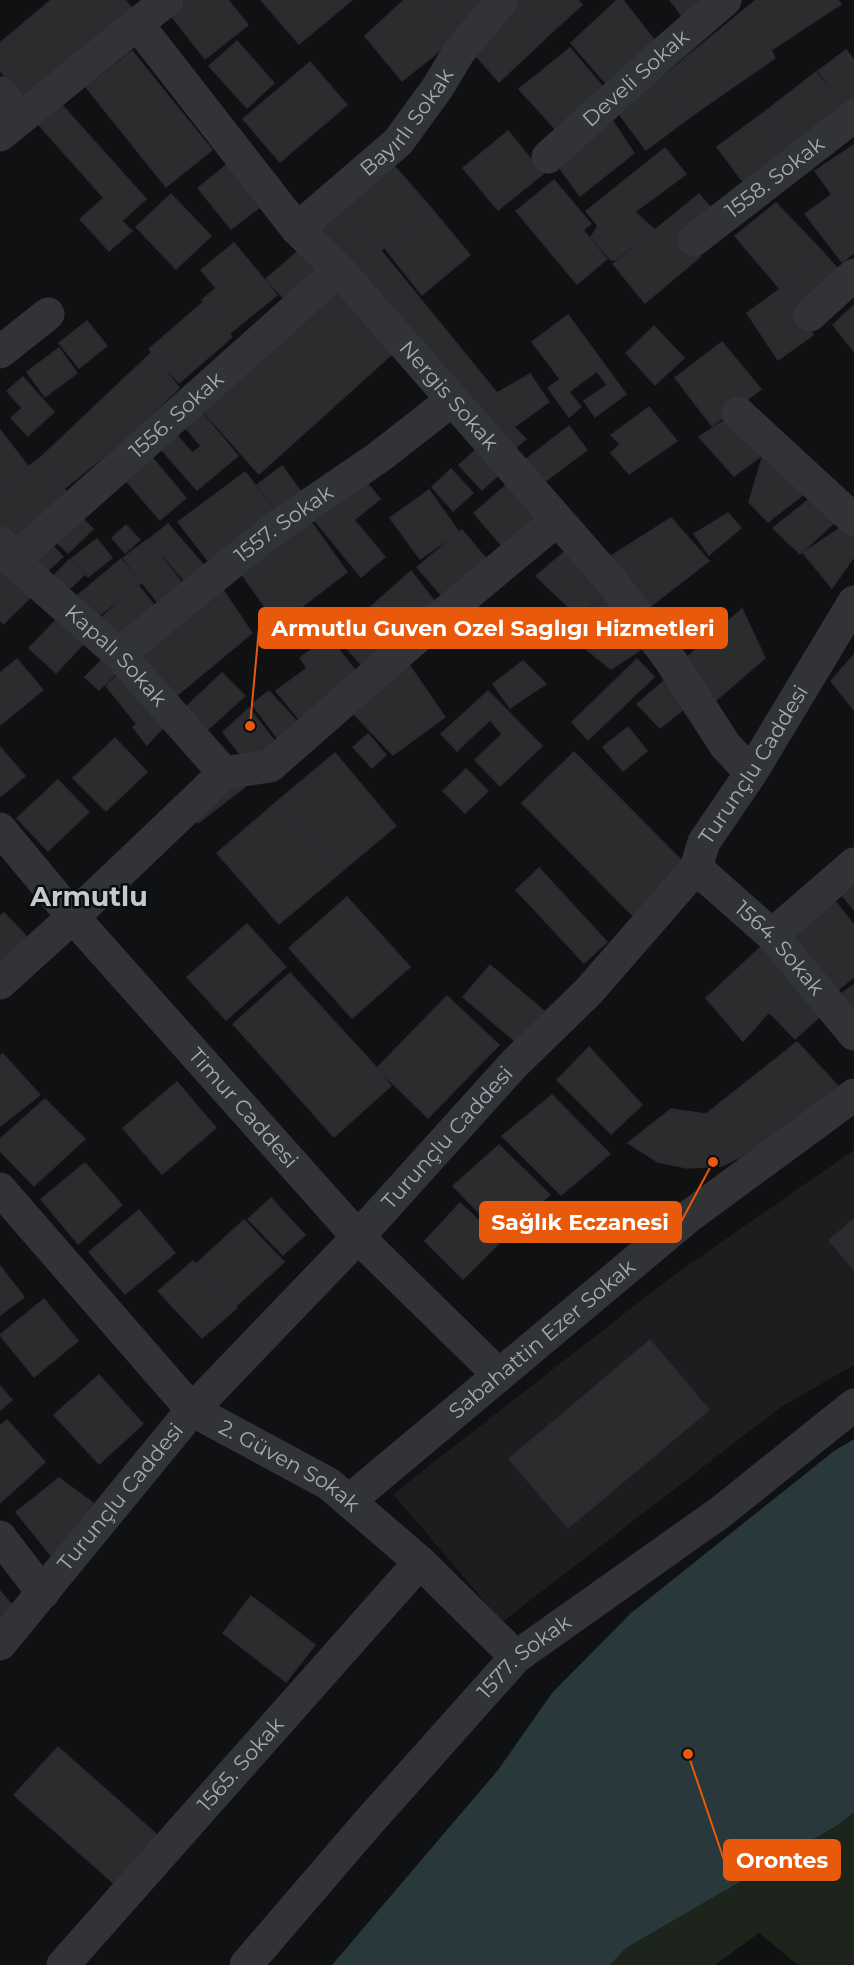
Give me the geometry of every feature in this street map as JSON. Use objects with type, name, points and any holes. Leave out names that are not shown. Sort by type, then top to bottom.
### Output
[{"type":"street","points":[[0,93],[11,126],[167,0]]},
{"type":"street","name":"Bayırlı Sokak","points":[[297,229],[398,142],[438,87],[459,52],[502,0]]},
{"type":"street","name":"Develi Sokak","points":[[548,157],[725,0]]},
{"type":"street","name":"Nergis Sokak","points":[[138,25],[297,229],[339,270],[620,592],[671,661],[725,745],[751,773]]},
{"type":"street","name":"1558. Sokak","points":[[694,240],[854,116]]},
{"type":"street","name":"1556. Sokak","points":[[6,552],[339,270]]},
{"type":"street","points":[[810,315],[854,275]]},
{"type":"street","points":[[0,352],[48,314]]},
{"type":"street","name":"1557. Sokak","points":[[119,654],[271,531],[379,457],[452,400]]},
{"type":"street","points":[[738,412],[854,520]]},
{"type":"street","points":[[0,983],[224,773],[270,766],[440,617],[557,520]]},
{"type":"street","name":"Kapalı Sokak","points":[[6,552],[119,654],[224,773]]},
{"type":"street","name":"Turunçlu Caddesi","points":[[0,1644],[192,1410],[358,1237],[513,1065],[589,991],[696,868],[704,842],[751,773],[854,602]]},
{"type":"street","name":"Timur Caddesi","points":[[0,829],[73,917],[358,1237],[499,1375]]},
{"type":"street","points":[[772,935],[854,864]]},
{"type":"street","name":"1564. Sokak","points":[[696,868],[772,935],[854,1034]]},
{"type":"street","name":"Sabahattin Ezer Sokak","points":[[349,1501],[687,1217],[854,1095]]},
{"type":"street","name":"2. Güven Sokak","points":[[0,1189],[192,1410],[329,1484],[420,1562],[516,1657]]},
{"type":"street","name":"1577. Sokak","points":[[246,1965],[367,1824],[516,1657],[722,1511],[854,1406]]},
{"type":"street","points":[[0,1537],[42,1593]]},
{"type":"street","name":"1565. Sokak","points":[[63,1965],[420,1562]]},
{"type":"shaded area","points":[[854,1150],[854,1365],[781,1407],[502,1622],[393,1494],[674,1275]]},
{"type":"shaded area","points":[[854,1439],[854,1812],[838,1825],[626,1948],[610,1965],[332,1965],[498,1770],[552,1693],[631,1613],[834,1451]]},
{"type":"shaded area","points":[[854,1812],[854,1965],[798,1965],[759,1933],[715,1965],[610,1965],[626,1948],[838,1825]]},
{"type":"building","points":[[51,0],[125,0],[135,11],[26,102],[0,71],[0,43]]},
{"type":"building","points":[[186,0],[228,0],[248,25],[205,59],[169,13]]},
{"type":"building","points":[[261,0],[352,0],[299,44]]},
{"type":"building","points":[[404,0],[427,0],[458,36],[402,81],[365,36]]},
{"type":"building","points":[[427,0],[488,0],[458,30],[454,29]]},
{"type":"building","points":[[516,0],[578,0],[582,5],[550,34]]},
{"type":"building","points":[[516,0],[550,34],[499,82],[470,49]]},
{"type":"building","points":[[617,0],[623,0],[658,45],[609,87],[571,43]]},
{"type":"building","points":[[670,0],[705,0],[682,16]]},
{"type":"building","points":[[756,0],[838,0],[841,4],[771,50],[775,58],[690,117],[661,78]]},
{"type":"building","points":[[237,41],[274,83],[247,108],[209,66]]},
{"type":"building","points":[[570,48],[607,92],[558,132],[519,89]]},
{"type":"building","points":[[846,50],[854,60],[854,102],[846,109],[818,71]]},
{"type":"building","points":[[132,51],[212,150],[166,187],[86,87]]},
{"type":"building","points":[[310,62],[347,105],[280,162],[243,119]]},
{"type":"building","points":[[816,72],[847,111],[795,150],[766,111]]},
{"type":"building","points":[[661,78],[690,117],[646,150],[616,110]]},
{"type":"building","points":[[62,105],[146,199],[122,221],[132,231],[109,251],[80,219],[104,198],[39,125]]},
{"type":"building","points":[[766,111],[795,150],[746,186],[717,147]]},
{"type":"building","points":[[610,117],[634,153],[580,196],[555,162]]},
{"type":"building","points":[[508,131],[543,174],[498,210],[463,168]]},
{"type":"building","points":[[854,145],[854,226],[815,171]]},
{"type":"building","points":[[665,148],[686,174],[635,212],[654,229],[615,260],[611,260],[591,237],[598,226],[586,211]]},
{"type":"building","points":[[235,158],[269,200],[231,229],[198,188]]},
{"type":"building","points":[[395,167],[431,208],[381,250],[343,204]]},
{"type":"building","points":[[554,180],[591,224],[583,230],[607,259],[577,284],[516,211]]},
{"type":"building","points":[[171,194],[211,236],[176,269],[136,227]]},
{"type":"building","points":[[699,194],[716,214],[685,239],[700,257],[645,303],[613,264]]},
{"type":"building","points":[[831,195],[854,226],[854,253],[842,262],[805,214]]},
{"type":"building","points":[[776,203],[823,252],[780,289],[735,236]]},
{"type":"building","points":[[343,204],[497,393],[530,374],[549,402],[514,427],[526,439],[507,455],[315,230]]},
{"type":"building","points":[[431,208],[470,255],[422,295],[384,247]]},
{"type":"building","points":[[234,243],[277,295],[229,334],[202,300],[216,288],[201,270]]},
{"type":"building","points":[[303,247],[320,266],[284,299],[266,279]]},
{"type":"building","points":[[823,252],[844,276],[801,312],[780,289]]},
{"type":"building","points":[[345,283],[401,346],[259,474],[201,409]]},
{"type":"building","points":[[780,289],[801,312],[813,335],[778,360],[747,313]]},
{"type":"building","points":[[202,303],[232,337],[179,383],[149,349]]},
{"type":"building","points":[[854,305],[854,351],[833,325]]},
{"type":"building","points":[[568,315],[626,394],[595,417],[584,401],[607,385],[597,371],[569,392],[581,407],[569,417],[548,388],[560,379],[532,342]]},
{"type":"building","points":[[87,321],[107,346],[79,368],[59,343]]},
{"type":"building","points":[[654,326],[684,358],[655,385],[626,353]]},
{"type":"building","points":[[722,342],[761,389],[712,426],[675,378]]},
{"type":"building","points":[[59,348],[77,373],[45,397],[27,372]]},
{"type":"building","points":[[152,352],[179,388],[128,437],[64,489],[41,457]]},
{"type":"building","points":[[23,377],[54,412],[28,436],[11,418],[22,408],[7,391]]},
{"type":"building","points":[[649,407],[677,441],[629,474],[611,453],[620,444],[611,435]]},
{"type":"building","points":[[740,410],[771,449],[734,476],[699,437]]},
{"type":"building","points":[[202,413],[238,456],[197,490],[161,449],[177,435],[192,453],[201,446],[185,427]]},
{"type":"building","points":[[569,426],[587,450],[540,485],[524,461]]},
{"type":"building","points":[[0,430],[28,466],[0,488]]},
{"type":"building","points":[[482,444],[505,469],[482,490],[459,465]]},
{"type":"building","points":[[150,455],[186,498],[160,520],[123,477]]},
{"type":"building","points":[[763,455],[818,483],[768,522],[749,502]]},
{"type":"building","points":[[41,457],[68,494],[16,545],[0,527],[0,488]]},
{"type":"building","points":[[282,466],[305,497],[281,516],[257,485]]},
{"type":"building","points":[[451,469],[473,493],[453,511],[432,487]]},
{"type":"building","points":[[245,472],[278,515],[212,566],[178,522]]},
{"type":"building","points":[[362,477],[380,499],[354,520],[385,557],[361,577],[312,517]]},
{"type":"building","points":[[510,482],[539,515],[502,546],[474,513]]},
{"type":"building","points":[[429,490],[459,532],[420,559],[390,518]]},
{"type":"building","points":[[812,497],[834,523],[800,554],[773,528]]},
{"type":"building","points":[[76,512],[93,529],[68,553],[51,537]]},
{"type":"building","points":[[728,513],[741,528],[709,555],[694,534]]},
{"type":"building","points":[[306,515],[347,572],[278,625],[238,569]]},
{"type":"building","points":[[671,518],[709,561],[647,609],[608,558]]},
{"type":"building","points":[[168,524],[207,569],[188,585],[149,539]]},
{"type":"building","points":[[846,524],[854,532],[854,557],[832,588],[803,553]]},
{"type":"building","points":[[126,525],[140,540],[125,553],[112,538]]},
{"type":"building","points":[[462,530],[493,567],[448,603],[417,567]]},
{"type":"building","points":[[47,539],[63,557],[39,578],[23,559]]},
{"type":"building","points":[[97,539],[112,558],[88,577],[72,558]]},
{"type":"building","points":[[148,539],[186,588],[161,607],[123,558]]},
{"type":"building","points":[[571,546],[609,593],[577,615],[536,576]]},
{"type":"building","points":[[70,559],[85,574],[61,597],[47,583]]},
{"type":"building","points":[[121,559],[141,583],[96,618],[78,595]]},
{"type":"building","points":[[0,561],[35,593],[3,624],[0,620]]},
{"type":"building","points":[[411,571],[441,610],[398,645],[366,611]]},
{"type":"building","points":[[219,584],[252,633],[175,697],[130,652]]},
{"type":"building","points":[[138,585],[157,609],[115,649],[94,624]]},
{"type":"building","points":[[609,593],[651,643],[611,669],[581,645],[590,628],[581,616]]},
{"type":"building","points":[[742,609],[765,658],[714,702],[685,659]]},
{"type":"building","points":[[361,613],[391,648],[367,671],[335,635]]},
{"type":"building","points":[[62,614],[88,639],[56,673],[29,648]]},
{"type":"building","points":[[329,637],[358,674],[301,722],[276,691],[307,668],[300,658]]},
{"type":"building","points":[[110,652],[125,665],[99,690],[85,677]]},
{"type":"building","points":[[854,655],[854,710],[831,681]]},
{"type":"building","points":[[403,656],[445,717],[393,755],[351,711]]},
{"type":"building","points":[[17,659],[43,690],[0,725],[0,673]]},
{"type":"building","points":[[637,659],[654,677],[588,740],[572,722]]},
{"type":"building","points":[[523,661],[546,684],[510,708],[493,684]]},
{"type":"building","points":[[125,668],[158,707],[136,723],[106,686]]},
{"type":"building","points":[[222,673],[245,696],[206,731],[187,706]]},
{"type":"building","points":[[666,679],[688,706],[660,728],[637,704]]},
{"type":"building","points":[[269,691],[301,726],[280,742],[252,704]]},
{"type":"building","points":[[488,691],[542,746],[500,786],[475,760],[502,734],[490,720],[457,751],[441,734]]},
{"type":"building","points":[[170,697],[245,787],[198,823],[184,805],[212,773],[165,725],[147,745],[133,727]]},
{"type":"building","points":[[249,708],[276,743],[249,766],[223,732]]},
{"type":"building","points":[[628,727],[647,751],[623,771],[603,747]]},
{"type":"building","points":[[368,734],[386,755],[372,768],[353,747]]},
{"type":"building","points":[[115,738],[147,772],[106,811],[73,778]]},
{"type":"building","points":[[0,747],[25,776],[1,796],[0,796]]},
{"type":"building","points":[[574,752],[687,866],[634,917],[522,803]]},
{"type":"building","points":[[335,753],[396,826],[341,872],[280,799]]},
{"type":"building","points":[[466,769],[488,791],[465,813],[443,791]]},
{"type":"building","points":[[58,780],[89,812],[48,851],[17,818]]},
{"type":"building","points":[[280,799],[341,872],[279,924],[217,853]]},
{"type":"building","points":[[539,868],[607,942],[584,963],[516,890]]},
{"type":"building","points":[[854,887],[854,910],[843,896]]},
{"type":"building","points":[[347,897],[410,967],[352,1018],[289,948]]},
{"type":"building","points":[[834,900],[854,925],[854,977],[832,994],[787,933]]},
{"type":"building","points":[[4,913],[30,940],[0,968],[0,916]]},
{"type":"building","points":[[247,924],[286,967],[226,1020],[187,977]]},
{"type":"building","points":[[764,944],[802,981],[743,1041],[706,998]]},
{"type":"building","points":[[490,965],[544,1011],[517,1043],[463,997]]},
{"type":"building","points":[[290,973],[391,1086],[334,1137],[233,1024]]},
{"type":"building","points":[[802,981],[828,1009],[795,1039],[769,1012]]},
{"type":"building","points":[[854,985],[854,1018],[838,996]]},
{"type":"building","points":[[447,996],[499,1045],[428,1118],[377,1068]]},
{"type":"building","points":[[797,1042],[838,1086],[756,1149],[722,1166],[687,1168],[658,1162],[628,1143],[671,1109],[706,1114]]},
{"type":"building","points":[[589,1047],[642,1105],[611,1134],[557,1080]]},
{"type":"building","points":[[3,1054],[40,1095],[0,1126],[0,1056]]},
{"type":"building","points":[[177,1082],[216,1128],[162,1174],[123,1128]]},
{"type":"building","points":[[552,1095],[610,1154],[561,1195],[502,1136]]},
{"type":"building","points":[[45,1099],[85,1139],[34,1186],[0,1151],[0,1139]]},
{"type":"building","points":[[499,1145],[550,1195],[501,1235],[453,1186]]},
{"type":"building","points":[[85,1163],[122,1205],[78,1244],[41,1199]]},
{"type":"building","points":[[271,1198],[305,1235],[283,1255],[248,1219]]},
{"type":"building","points":[[460,1203],[501,1241],[463,1279],[425,1241]]},
{"type":"building","points":[[139,1210],[175,1253],[125,1294],[89,1252]]},
{"type":"building","points":[[854,1219],[854,1270],[829,1240]]},
{"type":"building","points":[[244,1220],[284,1262],[235,1307],[196,1264]]},
{"type":"building","points":[[193,1261],[237,1308],[202,1338],[158,1291]]},
{"type":"building","points":[[0,1266],[24,1297],[0,1315]]},
{"type":"building","points":[[44,1299],[78,1341],[34,1377],[0,1335]]},
{"type":"building","points":[[650,1340],[709,1410],[568,1528],[509,1459]]},
{"type":"building","points":[[99,1375],[143,1424],[99,1464],[54,1415]]},
{"type":"building","points":[[0,1386],[12,1400],[0,1410]]},
{"type":"building","points":[[7,1420],[45,1462],[0,1503],[0,1426]]},
{"type":"building","points":[[59,1478],[93,1503],[53,1558],[16,1512]]},
{"type":"building","points":[[0,1591],[22,1617],[0,1635]]},
{"type":"building","points":[[251,1596],[315,1645],[286,1682],[223,1633]]},
{"type":"building","points":[[58,1747],[163,1840],[119,1888],[14,1795]]},
{"type":"place","name":"Armutlu Guven Ozel Saglıgı Hizmetleri","points":[[250,726]]},
{"type":"place","name":"Sağlık Eczanesi","points":[[713,1162]]},
{"type":"place","name":"Orontes","points":[[688,1754]]},
{"type":"district","name":"Armutlu","points":[[89,897]]}]
